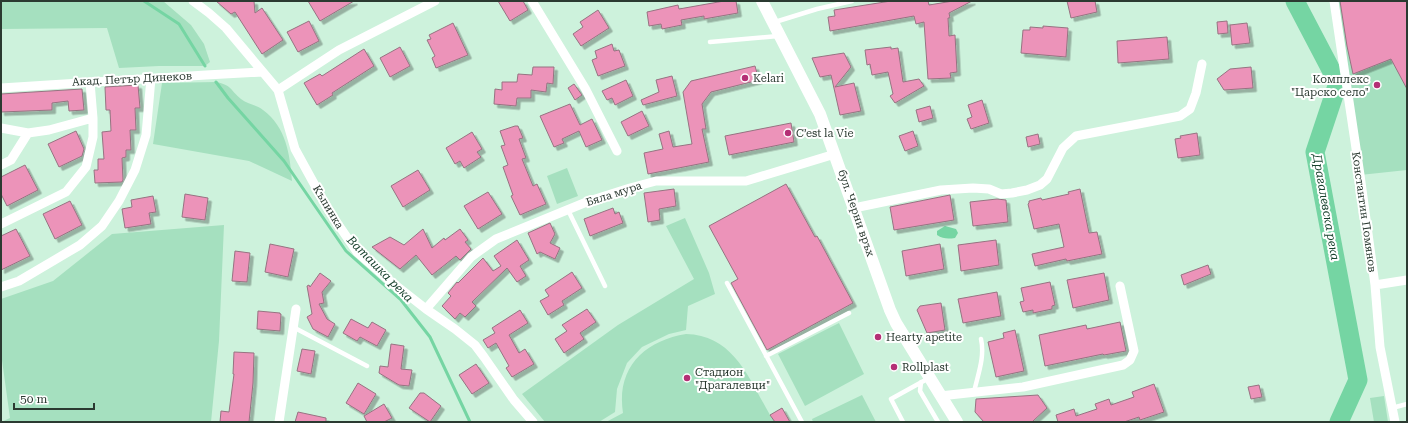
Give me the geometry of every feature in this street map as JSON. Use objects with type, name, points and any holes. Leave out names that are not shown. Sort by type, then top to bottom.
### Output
[{"type":"main road","name":"бул. Черни връх","points":[[762,1],[820,114],[896,323],[925,380],[940,396],[957,422]]},
{"type":"street","name":"Къпинка","points":[[193,1],[226,28],[278,90],[295,149],[328,211],[357,252],[389,280],[475,345],[514,400],[533,422]]},
{"type":"street","points":[[278,90],[339,50],[435,1]]},
{"type":"street","points":[[532,1],[586,88],[617,151]]},
{"type":"street","name":"Константин Помянов","points":[[1334,1],[1375,285],[1380,347],[1395,422]]},
{"type":"street","points":[[854,208],[941,190],[973,188],[989,189],[1001,194],[1012,194],[1040,185],[1047,179],[1063,148],[1076,136],[1180,116],[1190,109],[1196,93],[1202,64]]},
{"type":"street","name":"Акад. Петър Динеков","points":[[1,88],[263,72]]},
{"type":"street","points":[[1,287],[19,281],[80,245],[102,226],[119,201],[135,170],[146,135],[151,78]]},
{"type":"street","points":[[1,224],[66,192],[86,167],[93,137],[90,82]]},
{"type":"street","points":[[1,128],[28,133],[49,130],[93,118]]},
{"type":"street","points":[[1,165],[11,160],[28,133]]},
{"type":"street","name":"Бяла мура","points":[[426,309],[472,257],[496,240],[588,201],[656,181],[746,181],[835,154]]},
{"type":"street","points":[[1375,285],[1407,280]]},
{"type":"street","points":[[940,396],[1023,387],[1123,365],[1130,360],[1134,351],[1120,286]]},
{"type":"street","points":[[279,422],[296,309]]},
{"type":"lane","points":[[773,23],[817,9],[852,1]]},
{"type":"lane","points":[[710,42],[780,36]]},
{"type":"lane","points":[[568,210],[606,286]]},
{"type":"lane","points":[[727,283],[802,422]]},
{"type":"lane","points":[[766,356],[849,313]]},
{"type":"lane","points":[[293,328],[367,366]]},
{"type":"lane","points":[[974,392],[983,358],[981,339]]},
{"type":"lane","points":[[903,422],[891,399],[925,380]]},
{"type":"lane","points":[[925,380],[920,392],[938,422]]},
{"type":"lane","points":[[1392,408],[1407,404]]},
{"type":"shaded area","points":[[1,1],[163,1],[191,25],[204,44],[210,62],[205,66],[119,68],[107,28],[1,29]]},
{"type":"shaded area","name":"Комплекс \"Царско село\"","points":[[1334,1],[1407,1],[1407,170],[1360,175]]},
{"type":"shaded area","points":[[216,82],[228,86],[243,101],[261,108],[277,124],[282,133],[288,151],[292,181],[249,161],[153,144],[162,83]]},
{"type":"shaded area","points":[[567,168],[578,196],[557,204],[547,176]]},
{"type":"shaded area","points":[[685,218],[709,273],[715,294],[688,306],[686,330],[669,334],[642,347],[627,363],[617,389],[615,412],[599,422],[545,422],[522,394],[618,325],[694,279],[666,226]]},
{"type":"shaded area","points":[[224,225],[219,341],[211,422],[1,422],[10,418],[1,353],[1,299],[53,281],[112,234]]},
{"type":"shaded area","points":[[945,226],[956,229],[958,233],[955,238],[950,239],[937,235],[937,231]]},
{"type":"shaded area","points":[[839,323],[864,374],[805,406],[778,354]]},
{"type":"shaded area","name":"Стадион \"Драгалевци\"","points":[[686,334],[703,336],[716,342],[728,351],[738,361],[747,374],[770,415],[782,408],[790,422],[606,422],[623,413],[622,397],[624,383],[629,370],[636,359],[657,343]]},
{"type":"shaded area","points":[[862,395],[876,422],[813,422],[812,419]]},
{"type":"shaded area","points":[[1384,396],[1388,422],[1374,422],[1370,398]]},
{"type":"building","points":[[216,1],[254,1],[255,13],[262,8],[283,40],[262,54],[235,12],[231,14]]},
{"type":"building","points":[[308,1],[354,1],[320,21]]},
{"type":"building","points":[[498,1],[523,1],[528,10],[510,21]]},
{"type":"building","points":[[724,1],[736,1],[738,13],[704,19],[704,16],[681,20],[682,25],[662,29],[661,24],[649,26],[647,12],[678,5],[679,9]]},
{"type":"building","points":[[891,1],[928,1],[929,5],[953,1],[972,1],[949,13],[949,36],[955,35],[957,72],[950,73],[951,78],[928,79],[924,22],[916,24],[914,16],[830,31],[828,17],[835,16],[834,10]]},
{"type":"building","points":[[1067,1],[1095,1],[1097,12],[1071,18]]},
{"type":"building","points":[[1340,1],[1407,1],[1407,89],[1391,59],[1353,74]]},
{"type":"building","points":[[598,10],[609,28],[581,46],[573,34],[583,27],[580,22]]},
{"type":"building","points":[[309,21],[319,41],[298,52],[287,32]]},
{"type":"building","points":[[1227,21],[1228,33],[1218,34],[1217,22]]},
{"type":"building","points":[[453,23],[468,55],[436,68],[432,58],[435,56],[427,40],[431,39],[429,35]]},
{"type":"building","points":[[1247,23],[1250,43],[1232,45],[1230,25]]},
{"type":"building","points":[[1043,26],[1068,28],[1066,57],[1021,53],[1023,30],[1030,30],[1030,27],[1043,28]]},
{"type":"building","points":[[1167,37],[1169,59],[1118,63],[1117,41]]},
{"type":"building","points":[[612,44],[614,51],[619,50],[625,66],[598,76],[592,60],[597,58],[595,51]]},
{"type":"building","points":[[400,47],[410,66],[390,77],[380,58]]},
{"type":"building","points":[[891,47],[891,49],[898,48],[903,82],[919,79],[924,86],[895,103],[890,96],[893,94],[888,72],[872,75],[870,64],[867,65],[865,50]]},
{"type":"building","points":[[364,49],[374,66],[332,93],[333,95],[317,105],[304,83],[320,74],[322,76]]},
{"type":"building","points":[[844,53],[851,67],[835,87],[854,83],[861,111],[840,115],[831,75],[820,77],[812,58]]},
{"type":"building","points":[[755,66],[759,80],[711,92],[702,104],[706,129],[702,129],[709,162],[648,174],[644,153],[663,149],[659,134],[669,131],[673,147],[692,144],[683,92],[691,81]]},
{"type":"building","points":[[533,67],[554,67],[553,84],[547,83],[546,92],[531,90],[531,98],[517,98],[516,106],[494,104],[495,89],[502,90],[502,82],[517,82],[518,74],[532,75]]},
{"type":"building","points":[[1251,67],[1253,88],[1224,90],[1217,79],[1230,69]]},
{"type":"building","points":[[672,76],[677,96],[643,105],[641,100],[659,92],[656,80]]},
{"type":"building","points":[[626,80],[633,96],[615,105],[612,98],[607,100],[602,91]]},
{"type":"building","points":[[574,84],[582,95],[575,100],[568,88]]},
{"type":"building","points":[[138,85],[140,108],[135,108],[136,130],[130,130],[131,150],[126,150],[126,157],[122,158],[123,180],[122,182],[95,183],[94,170],[98,170],[98,159],[104,159],[102,132],[111,131],[110,110],[106,110],[105,87]]},
{"type":"building","points":[[82,89],[84,110],[69,111],[68,101],[52,103],[52,110],[1,112],[1,94]]},
{"type":"building","points":[[982,100],[989,123],[971,129],[967,119],[972,117],[968,105]]},
{"type":"building","points":[[570,104],[580,125],[592,119],[602,140],[586,147],[579,131],[562,139],[564,143],[554,147],[540,116]]},
{"type":"building","points":[[930,106],[933,118],[919,122],[916,110]]},
{"type":"building","points":[[642,111],[649,126],[628,136],[621,122]]},
{"type":"building","points":[[791,123],[794,142],[729,155],[725,136]]},
{"type":"building","points":[[518,126],[523,138],[519,139],[526,158],[522,159],[533,186],[537,184],[546,204],[520,215],[511,196],[513,195],[503,167],[508,165],[501,146],[505,145],[500,131]]},
{"type":"building","points":[[76,131],[84,149],[82,156],[59,167],[48,144]]},
{"type":"building","points":[[913,131],[918,146],[905,151],[899,136]]},
{"type":"building","points":[[472,132],[482,149],[477,152],[481,157],[464,168],[460,161],[455,164],[446,148]]},
{"type":"building","points":[[1197,133],[1200,155],[1178,158],[1175,139],[1181,138],[1180,136]]},
{"type":"building","points":[[1038,134],[1040,144],[1028,147],[1026,137]]},
{"type":"building","points":[[25,165],[38,190],[7,206],[1,194],[1,177]]},
{"type":"building","points":[[418,170],[430,190],[403,207],[391,186]]},
{"type":"building","points":[[786,184],[815,237],[817,236],[853,303],[767,350],[731,283],[738,279],[709,226]]},
{"type":"building","points":[[674,189],[676,206],[659,209],[660,220],[648,222],[644,193]]},
{"type":"building","points":[[1080,189],[1089,233],[1097,232],[1102,254],[1067,261],[1066,259],[1035,266],[1032,254],[1064,247],[1059,224],[1034,229],[1028,204],[1029,201],[1041,198],[1042,200],[1069,194],[1068,192]]},
{"type":"building","points":[[488,192],[502,214],[478,229],[464,206]]},
{"type":"building","points":[[185,194],[208,198],[205,220],[182,217]]},
{"type":"building","points":[[950,195],[954,220],[894,230],[890,207]]},
{"type":"building","points":[[153,196],[156,212],[149,213],[151,224],[125,228],[122,209],[132,207],[131,200]]},
{"type":"building","points":[[997,199],[1006,200],[1008,222],[973,226],[970,202]]},
{"type":"building","points":[[70,201],[82,225],[55,239],[43,214]]},
{"type":"building","points":[[613,208],[615,214],[619,212],[623,223],[590,236],[584,219]]},
{"type":"building","points":[[550,223],[555,234],[550,243],[560,248],[555,259],[540,252],[537,254],[528,233]]},
{"type":"building","points":[[16,229],[30,256],[1,270],[1,236]]},
{"type":"building","points":[[423,229],[432,248],[444,238],[445,240],[460,229],[468,240],[465,242],[471,249],[460,260],[456,256],[432,275],[416,255],[400,269],[372,247],[390,237],[404,245]]},
{"type":"building","points":[[517,240],[529,260],[520,266],[526,276],[517,282],[507,268],[472,302],[476,306],[465,317],[460,313],[455,319],[442,306],[451,296],[448,293],[457,282],[458,283],[483,258],[493,271],[501,266],[494,256]]},
{"type":"building","points":[[996,240],[999,265],[961,271],[958,245]]},
{"type":"building","points":[[270,244],[294,249],[288,277],[265,272]]},
{"type":"building","points":[[940,244],[944,269],[906,276],[902,251]]},
{"type":"building","points":[[235,251],[250,253],[247,282],[232,281]]},
{"type":"building","points":[[1208,265],[1211,274],[1184,285],[1181,275]]},
{"type":"building","points":[[572,272],[582,288],[562,301],[564,305],[548,315],[540,301],[549,296],[545,290]]},
{"type":"building","points":[[320,273],[331,281],[322,292],[324,303],[319,304],[327,319],[335,324],[328,337],[313,329],[307,317],[312,314],[307,286],[309,285],[310,287]]},
{"type":"building","points":[[1104,273],[1109,300],[1073,308],[1067,280]]},
{"type":"building","points":[[1050,282],[1055,305],[1052,306],[1052,309],[1033,313],[1033,310],[1023,312],[1020,302],[1024,301],[1021,288]]},
{"type":"building","points":[[997,292],[1001,316],[963,323],[958,299]]},
{"type":"building","points":[[941,303],[945,330],[927,333],[917,310],[920,306]]},
{"type":"building","points":[[587,309],[596,322],[580,333],[584,339],[564,353],[555,339],[567,331],[562,325]]},
{"type":"building","points":[[520,310],[528,323],[509,335],[519,353],[525,349],[534,364],[512,377],[506,368],[509,366],[496,343],[488,348],[483,340],[495,333],[492,328]]},
{"type":"building","points":[[258,311],[280,313],[280,331],[257,329]]},
{"type":"building","points":[[351,319],[368,328],[372,322],[386,330],[377,346],[360,337],[357,341],[343,333]]},
{"type":"building","points":[[1120,322],[1126,351],[1103,354],[1045,366],[1039,335],[1086,325],[1087,329]]},
{"type":"building","points":[[1015,330],[1024,371],[996,377],[988,342],[1004,338],[1003,333]]},
{"type":"building","points":[[391,344],[404,346],[401,369],[412,370],[409,386],[399,385],[379,373],[380,366],[388,367]]},
{"type":"building","points":[[302,349],[315,351],[311,374],[297,371]]},
{"type":"building","points":[[234,352],[254,353],[249,422],[220,422],[221,411],[229,412],[234,374]]},
{"type":"building","points":[[476,364],[489,383],[472,394],[459,375]]},
{"type":"building","points":[[358,383],[376,394],[364,414],[346,403]]},
{"type":"building","points":[[1154,384],[1164,412],[1140,420],[1139,417],[1124,422],[1058,422],[1056,415],[1074,409],[1076,416],[1097,409],[1095,404],[1109,399],[1111,405],[1134,397],[1132,392]]},
{"type":"building","points":[[1259,385],[1262,397],[1251,399],[1248,387]]},
{"type":"building","points":[[420,393],[424,393],[441,406],[430,422],[409,408]]},
{"type":"building","points":[[1038,395],[1047,408],[1032,422],[984,422],[975,412],[976,399]]},
{"type":"building","points":[[384,404],[392,418],[384,422],[367,422],[364,416]]},
{"type":"building","points":[[782,408],[790,422],[775,422],[770,415]]},
{"type":"building","points":[[298,412],[326,418],[326,422],[295,422]]},
{"type":"waterway","name":"Ваташка река","points":[[144,1],[179,24],[205,66]]},
{"type":"waterway","name":"Драгалевска река","points":[[1295,1],[1338,83],[1315,152],[1358,380],[1339,422]]},
{"type":"waterway","name":"Ваташка река","points":[[216,82],[228,98],[284,161],[346,251],[401,300],[430,337],[470,422]]},
{"type":"place","name":"Kelari","points":[[745,78]]},
{"type":"place","name":"Комплекс \"Царско село\"","points":[[1377,85]]},
{"type":"place","name":"C’est la Vie","points":[[788,133]]},
{"type":"place","name":"Hearty apetite","points":[[878,337]]},
{"type":"place","name":"Rollplast","points":[[894,367]]},
{"type":"place","name":"Стадион \"Драгалевци\"","points":[[687,378]]}]
